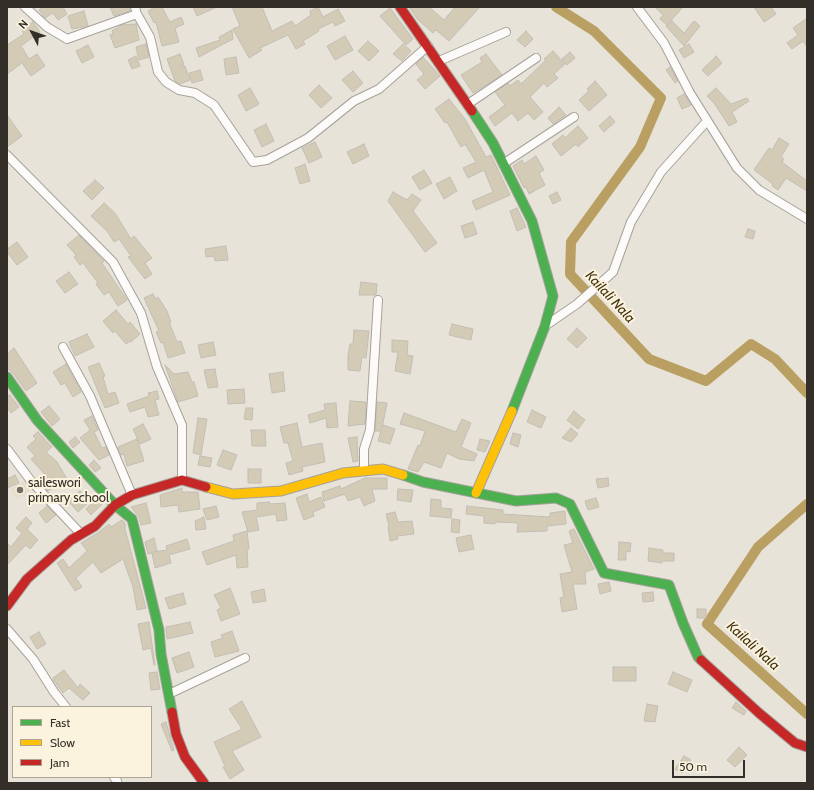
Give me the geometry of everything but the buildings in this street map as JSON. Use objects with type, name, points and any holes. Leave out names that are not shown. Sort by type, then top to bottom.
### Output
[{"type":"street","points":[[25,7],[47,27],[66,39],[136,10],[150,37],[158,72],[166,82],[179,90],[195,93],[214,105],[253,162],[267,160],[308,138],[354,101],[379,89],[428,46]]},
{"type":"street","points":[[400,7],[439,61],[493,143],[532,221],[553,296],[545,326],[504,431],[494,449],[476,493]]},
{"type":"street","points":[[637,7],[664,43],[690,93],[737,168],[759,190],[807,219]]},
{"type":"street","points":[[439,61],[506,32]]},
{"type":"street","points":[[468,104],[536,58]]},
{"type":"street","points":[[503,164],[574,117]]},
{"type":"street","points":[[545,326],[577,304],[613,272],[632,222],[661,172],[707,121]]},
{"type":"street","points":[[7,155],[113,262],[141,313],[157,367],[182,424],[182,480]]},
{"type":"street","points":[[364,471],[364,450],[370,430],[378,300]]},
{"type":"street","points":[[62,347],[90,396],[132,495]]},
{"type":"street","points":[[7,377],[37,420],[115,505],[132,519],[159,630],[161,654],[176,734],[183,751],[204,783]]},
{"type":"street","points":[[7,448],[31,481],[81,534]]},
{"type":"street","points":[[7,606],[27,579],[71,540],[95,526],[115,505],[132,495],[182,480],[233,494],[281,491],[343,473],[383,469],[423,482],[516,501],[556,498],[570,504],[604,573],[669,585],[683,623],[698,657],[765,718],[796,743],[807,747]]},
{"type":"street","points":[[7,629],[33,659],[54,692],[65,706]]},
{"type":"street","points":[[168,694],[246,658]]},
{"type":"shaded area","name":"saileswori primary school","points":[[25,481],[30,491],[16,499],[11,489]]},
{"type":"waterway","name":"Kailali Nala","points":[[556,7],[594,31],[661,98],[640,147],[571,242],[570,274],[649,359],[706,381],[751,344],[775,359],[807,393]]},
{"type":"waterway","name":"Kailali Nala","points":[[807,504],[758,547],[707,624],[807,714]]},
{"type":"traffic: fast","points":[[472,111],[493,143],[532,221],[553,296],[545,326],[512,411]]},
{"type":"traffic: fast","points":[[7,377],[37,420],[115,505],[132,519],[159,630],[161,654],[172,712]]},
{"type":"traffic: fast","points":[[403,475],[423,482],[516,501],[556,498],[570,504],[604,573],[669,585],[683,623],[698,657],[701,660]]},
{"type":"traffic: slow","points":[[476,493],[512,411]]},
{"type":"traffic: slow","points":[[206,487],[233,494],[281,491],[343,473],[383,469],[403,475]]},
{"type":"traffic: jam","points":[[400,7],[472,111]]},
{"type":"traffic: jam","points":[[7,606],[27,579],[71,540],[95,526],[115,505],[132,495],[182,480],[206,487]]},
{"type":"traffic: jam","points":[[701,660],[759,713],[795,743],[807,747]]},
{"type":"traffic: jam","points":[[172,712],[176,734],[185,757],[204,783]]},
{"type":"place","name":"saileswori primary school","points":[[20,490]]}]
